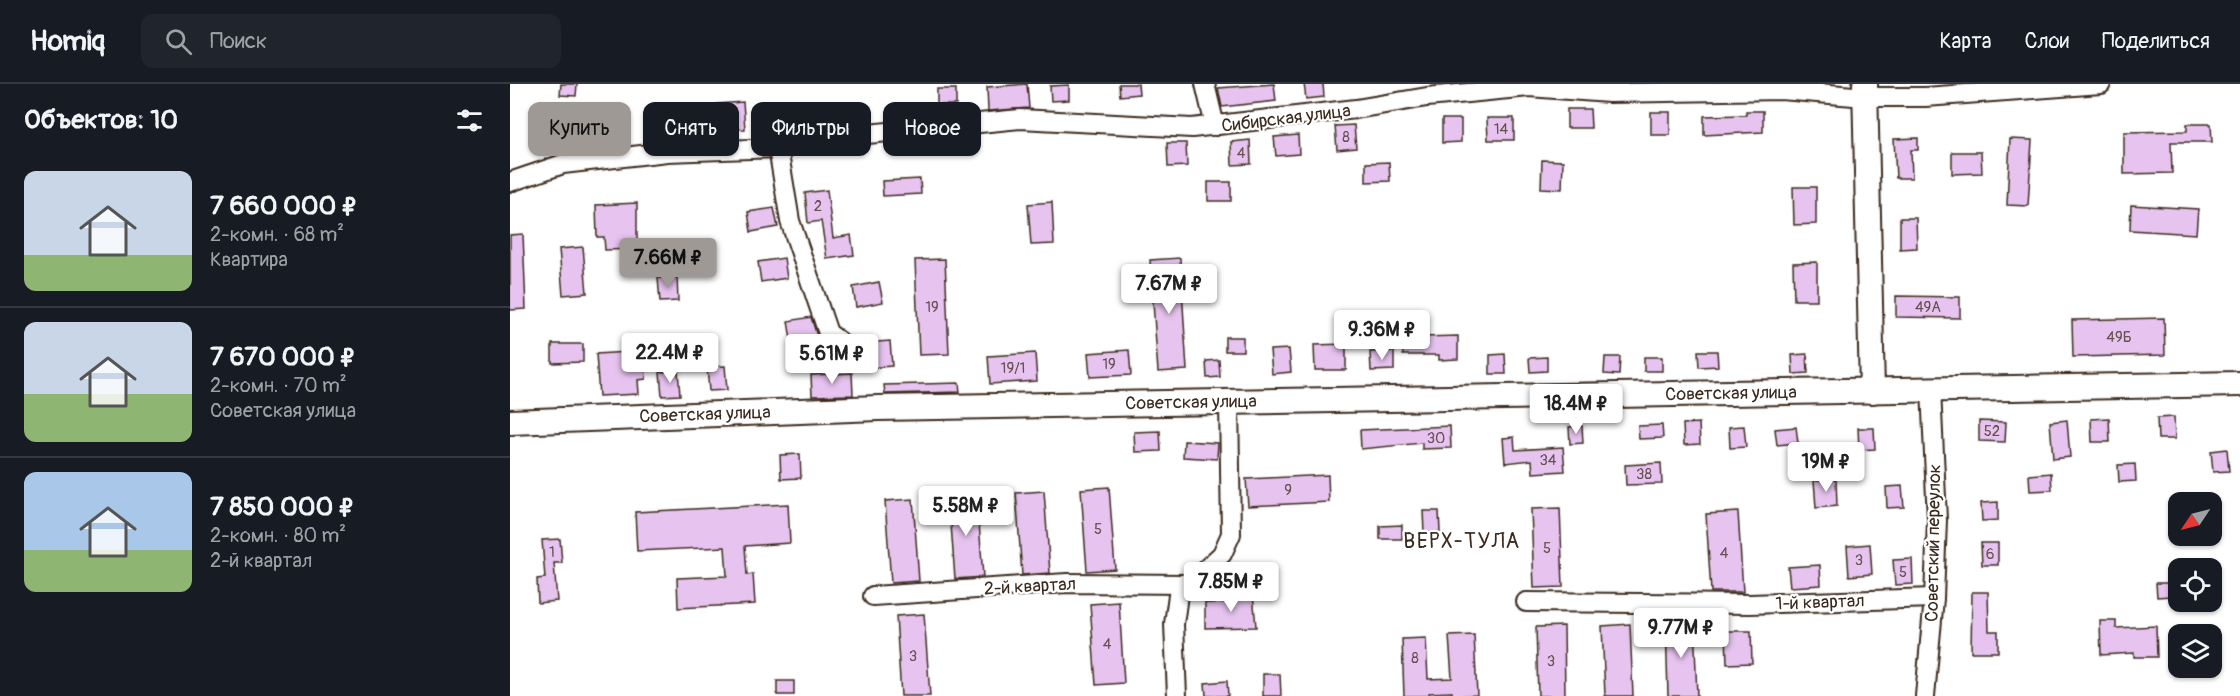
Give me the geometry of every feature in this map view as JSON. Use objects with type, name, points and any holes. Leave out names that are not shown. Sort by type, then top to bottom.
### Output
[{"type":"main road","points":[[1865,91],[1872,391]]},
{"type":"main road","name":"Советская улица","points":[[510,422],[840,409],[2240,384]]},
{"type":"street","points":[[1205,84],[1215,126]]},
{"type":"street","name":"Сибирская улица","points":[[871,134],[1020,119],[1192,128],[1356,110],[1426,97],[1529,87],[1609,93],[1865,91],[1924,97],[2101,84]]},
{"type":"street","name":"Сибирская улица","points":[[510,182],[562,165],[667,153],[751,149]]},
{"type":"street","points":[[779,156],[790,221],[828,333],[839,341]]},
{"type":"street","name":"Советский переулок","points":[[1925,696],[1934,598],[1937,520],[1931,389]]},
{"type":"street","points":[[1178,696],[1174,624],[1178,595],[1188,584],[1208,570],[1222,554],[1231,534],[1229,402]]},
{"type":"street","name":"2-й квартал","points":[[873,596],[1067,583],[1188,584]]},
{"type":"street","name":"1-й квартал","points":[[1526,602],[1750,604],[1934,598]]},
{"type":"building","points":[[561,84],[577,84],[576,96],[560,95]]},
{"type":"building","points":[[1027,84],[1029,108],[988,111],[987,87]]},
{"type":"building","points":[[1119,84],[1138,84],[1139,94],[1120,96]]},
{"type":"building","points":[[1274,84],[1276,101],[1222,107],[1218,88]]},
{"type":"building","points":[[1304,84],[1323,84],[1324,97],[1306,99]]},
{"type":"building","points":[[1069,85],[1069,100],[1051,101],[1050,86]]},
{"type":"building","points":[[937,89],[956,89],[956,102],[937,102]]},
{"type":"building","points":[[739,102],[743,102],[745,129],[739,129]]},
{"type":"building","points":[[1567,109],[1590,109],[1591,128],[1567,128]]},
{"type":"building","points":[[1746,111],[1763,111],[1763,132],[1704,135],[1704,116],[1746,115]]},
{"type":"building","points":[[1651,112],[1670,112],[1670,135],[1651,135]]},
{"type":"building","points":[[1487,118],[1514,118],[1514,140],[1488,140]]},
{"type":"building","points":[[1442,119],[1461,119],[1461,142],[1442,143]]},
{"type":"building","points":[[2187,124],[2211,124],[2212,142],[2171,142],[2172,173],[2124,174],[2124,132],[2187,131]]},
{"type":"building","points":[[1354,125],[1356,148],[1337,150],[1335,126]]},
{"type":"building","points":[[1298,135],[1299,154],[1276,156],[1274,137]]},
{"type":"building","points":[[1918,138],[1918,150],[1911,150],[1912,178],[1896,178],[1894,139]]},
{"type":"building","points":[[2010,139],[2032,140],[2028,206],[2007,205]]},
{"type":"building","points":[[1250,140],[1251,164],[1232,165],[1231,142]]},
{"type":"building","points":[[1167,143],[1186,143],[1187,166],[1168,167]]},
{"type":"building","points":[[1952,152],[1981,152],[1982,173],[1952,174]]},
{"type":"building","points":[[1542,160],[1563,161],[1562,189],[1541,188]]},
{"type":"building","points":[[1389,162],[1390,181],[1366,182],[1366,163]]},
{"type":"building","points":[[920,179],[921,194],[883,196],[882,181]]},
{"type":"building","points":[[1208,182],[1231,182],[1231,201],[1208,201]]},
{"type":"building","points":[[1793,187],[1816,187],[1816,224],[1794,225]]},
{"type":"building","points":[[827,190],[833,238],[851,235],[854,255],[827,259],[821,221],[808,223],[805,193]]},
{"type":"building","points":[[1052,202],[1054,244],[1031,245],[1028,204]]},
{"type":"building","points":[[637,203],[637,249],[605,250],[604,237],[597,237],[596,205]]},
{"type":"building","points":[[2131,205],[2198,209],[2196,234],[2130,230]]},
{"type":"building","points":[[774,208],[778,227],[751,232],[748,212]]},
{"type":"building","points":[[1900,218],[1916,218],[1917,248],[1900,249]]},
{"type":"building","points":[[523,234],[526,309],[510,310],[510,235]]},
{"type":"building","points":[[583,247],[587,293],[563,295],[559,249]]},
{"type":"building","points":[[784,258],[787,278],[761,282],[758,262]]},
{"type":"building","points":[[1180,258],[1187,370],[1158,372],[1150,260]]},
{"type":"building","points":[[945,259],[949,354],[919,355],[915,260]]},
{"type":"building","points":[[1817,262],[1817,300],[1794,300],[1793,263]]},
{"type":"building","points":[[677,277],[678,301],[660,302],[658,278]]},
{"type":"building","points":[[879,282],[883,302],[856,307],[853,287]]},
{"type":"building","points":[[1896,296],[1960,297],[1960,318],[1896,317]]},
{"type":"building","points":[[811,317],[817,336],[791,340],[788,321]]},
{"type":"building","points":[[2164,318],[2165,355],[2073,357],[2072,320]]},
{"type":"building","points":[[1403,331],[1422,331],[1422,337],[1458,336],[1458,359],[1439,360],[1439,355],[1403,355]]},
{"type":"building","points":[[1225,337],[1243,337],[1243,351],[1225,351]]},
{"type":"building","points":[[890,341],[892,366],[867,368],[865,343]]},
{"type":"building","points":[[552,344],[583,344],[583,362],[552,363]]},
{"type":"building","points":[[1346,344],[1346,370],[1315,370],[1314,345]]},
{"type":"building","points":[[1289,349],[1291,372],[1272,374],[1270,350]]},
{"type":"building","points":[[1129,350],[1131,375],[1090,377],[1088,353]]},
{"type":"building","points":[[644,351],[646,379],[638,380],[639,394],[599,396],[596,354]]},
{"type":"building","points":[[1394,351],[1394,370],[1371,371],[1370,352]]},
{"type":"building","points":[[1698,351],[1717,351],[1718,366],[1699,367]]},
{"type":"building","points":[[1035,353],[1037,381],[990,384],[988,356]]},
{"type":"building","points":[[1505,354],[1506,374],[1490,374],[1490,355]]},
{"type":"building","points":[[1807,354],[1808,373],[1793,374],[1792,355]]},
{"type":"building","points":[[1547,357],[1547,371],[1530,372],[1529,358]]},
{"type":"building","points":[[1605,357],[1620,357],[1619,375],[1604,374]]},
{"type":"building","points":[[1644,357],[1662,357],[1662,371],[1644,371]]},
{"type":"building","points":[[1219,360],[1220,377],[1207,378],[1206,361]]},
{"type":"building","points":[[725,366],[727,390],[709,391],[707,367]]},
{"type":"building","points":[[678,371],[680,395],[662,396],[660,372]]},
{"type":"building","points":[[852,373],[853,395],[812,396],[811,375]]},
{"type":"building","points":[[959,383],[960,392],[885,394],[884,385]]},
{"type":"building","points":[[2174,417],[2175,439],[2158,439],[2157,418]]},
{"type":"building","points":[[2109,418],[2110,442],[2092,442],[2091,419]]},
{"type":"building","points":[[2067,420],[2070,457],[2053,459],[2050,422]]},
{"type":"building","points":[[1979,421],[2006,422],[2005,442],[1979,441]]},
{"type":"building","points":[[1699,423],[1700,444],[1684,445],[1683,424]]},
{"type":"building","points":[[1662,425],[1663,438],[1639,439],[1638,426]]},
{"type":"building","points":[[1450,426],[1451,448],[1422,449],[1422,443],[1361,449],[1360,430]]},
{"type":"building","points":[[1582,426],[1583,443],[1570,444],[1569,427]]},
{"type":"building","points":[[1744,426],[1746,447],[1730,448],[1729,427]]},
{"type":"building","points":[[1796,427],[1798,443],[1777,445],[1775,429]]},
{"type":"building","points":[[1858,428],[1874,428],[1875,449],[1859,450]]},
{"type":"building","points":[[1160,431],[1161,451],[1135,452],[1134,432]]},
{"type":"building","points":[[1514,437],[1515,450],[1563,447],[1565,471],[1533,473],[1532,460],[1505,463],[1503,438]]},
{"type":"building","points":[[1184,441],[1218,443],[1217,459],[1183,457]]},
{"type":"building","points":[[2227,449],[2229,471],[2213,472],[2211,451]]},
{"type":"building","points":[[800,454],[801,478],[781,479],[780,455]]},
{"type":"building","points":[[1661,463],[1662,484],[1626,485],[1625,465]]},
{"type":"building","points":[[2135,464],[2136,481],[2119,482],[2118,465]]},
{"type":"building","points":[[2051,473],[2052,490],[2030,491],[2029,475]]},
{"type":"building","points":[[1328,475],[1329,502],[1248,506],[1246,479]]},
{"type":"building","points":[[1836,479],[1837,506],[1816,508],[1814,480]]},
{"type":"building","points":[[1902,486],[1904,507],[1887,508],[1886,487]]},
{"type":"building","points":[[1109,487],[1115,569],[1087,571],[1081,489]]},
{"type":"building","points":[[1044,491],[1050,573],[1022,575],[1016,493]]},
{"type":"building","points":[[977,495],[983,577],[955,579],[949,497]]},
{"type":"building","points":[[913,499],[919,581],[891,583],[885,501]]},
{"type":"building","points":[[1998,502],[1998,520],[1982,521],[1981,503]]},
{"type":"building","points":[[788,504],[790,543],[745,546],[747,575],[753,574],[755,604],[678,608],[677,578],[727,576],[725,547],[637,551],[635,512]]},
{"type":"building","points":[[1560,508],[1563,587],[1534,588],[1531,509]]},
{"type":"building","points":[[1423,511],[1439,511],[1440,532],[1424,533]]},
{"type":"building","points":[[1738,512],[1743,592],[1711,592],[1706,514]]},
{"type":"building","points":[[1402,525],[1402,539],[1380,539],[1380,526]]},
{"type":"building","points":[[560,539],[562,563],[554,563],[557,601],[538,603],[537,579],[545,578],[542,540]]},
{"type":"building","points":[[1981,543],[1998,543],[1998,565],[1982,565]]},
{"type":"building","points":[[1870,544],[1872,574],[1849,576],[1847,546]]},
{"type":"building","points":[[1912,559],[1913,584],[1895,585],[1893,560]]},
{"type":"building","points":[[1820,565],[1821,585],[1790,587],[1788,567]]},
{"type":"building","points":[[2156,583],[2168,583],[2168,596],[2157,597]]},
{"type":"building","points":[[1972,592],[1988,592],[1989,631],[1998,631],[1998,652],[1971,652]]},
{"type":"building","points":[[1230,594],[1253,594],[1256,627],[1205,628],[1205,603],[1230,602]]},
{"type":"building","points":[[1119,602],[1124,683],[1096,685],[1090,604]]},
{"type":"building","points":[[924,614],[930,696],[901,696],[896,616]]},
{"type":"building","points":[[2100,621],[2116,621],[2116,628],[2156,626],[2157,657],[2134,657],[2134,653],[2101,655]]},
{"type":"building","points":[[1666,622],[1694,622],[1697,696],[1668,696]]},
{"type":"building","points":[[1630,624],[1633,696],[1605,696],[1602,626]]},
{"type":"building","points":[[1564,626],[1565,696],[1538,696],[1536,627]]},
{"type":"building","points":[[1726,631],[1751,631],[1752,663],[1727,664]]},
{"type":"building","points":[[1474,635],[1477,695],[1452,696],[1452,692],[1429,693],[1429,696],[1404,696],[1402,639],[1426,638],[1428,679],[1452,678],[1449,636]]},
{"type":"building","points":[[1263,674],[1280,674],[1281,696],[1263,696]]},
{"type":"building","points":[[777,681],[794,681],[794,695],[777,695]]},
{"type":"building","points":[[1227,681],[1228,696],[1206,696],[1205,683]]},
{"type":"district","name":"ВЕРХ-ТУЛА","points":[[1462,541]]}]
